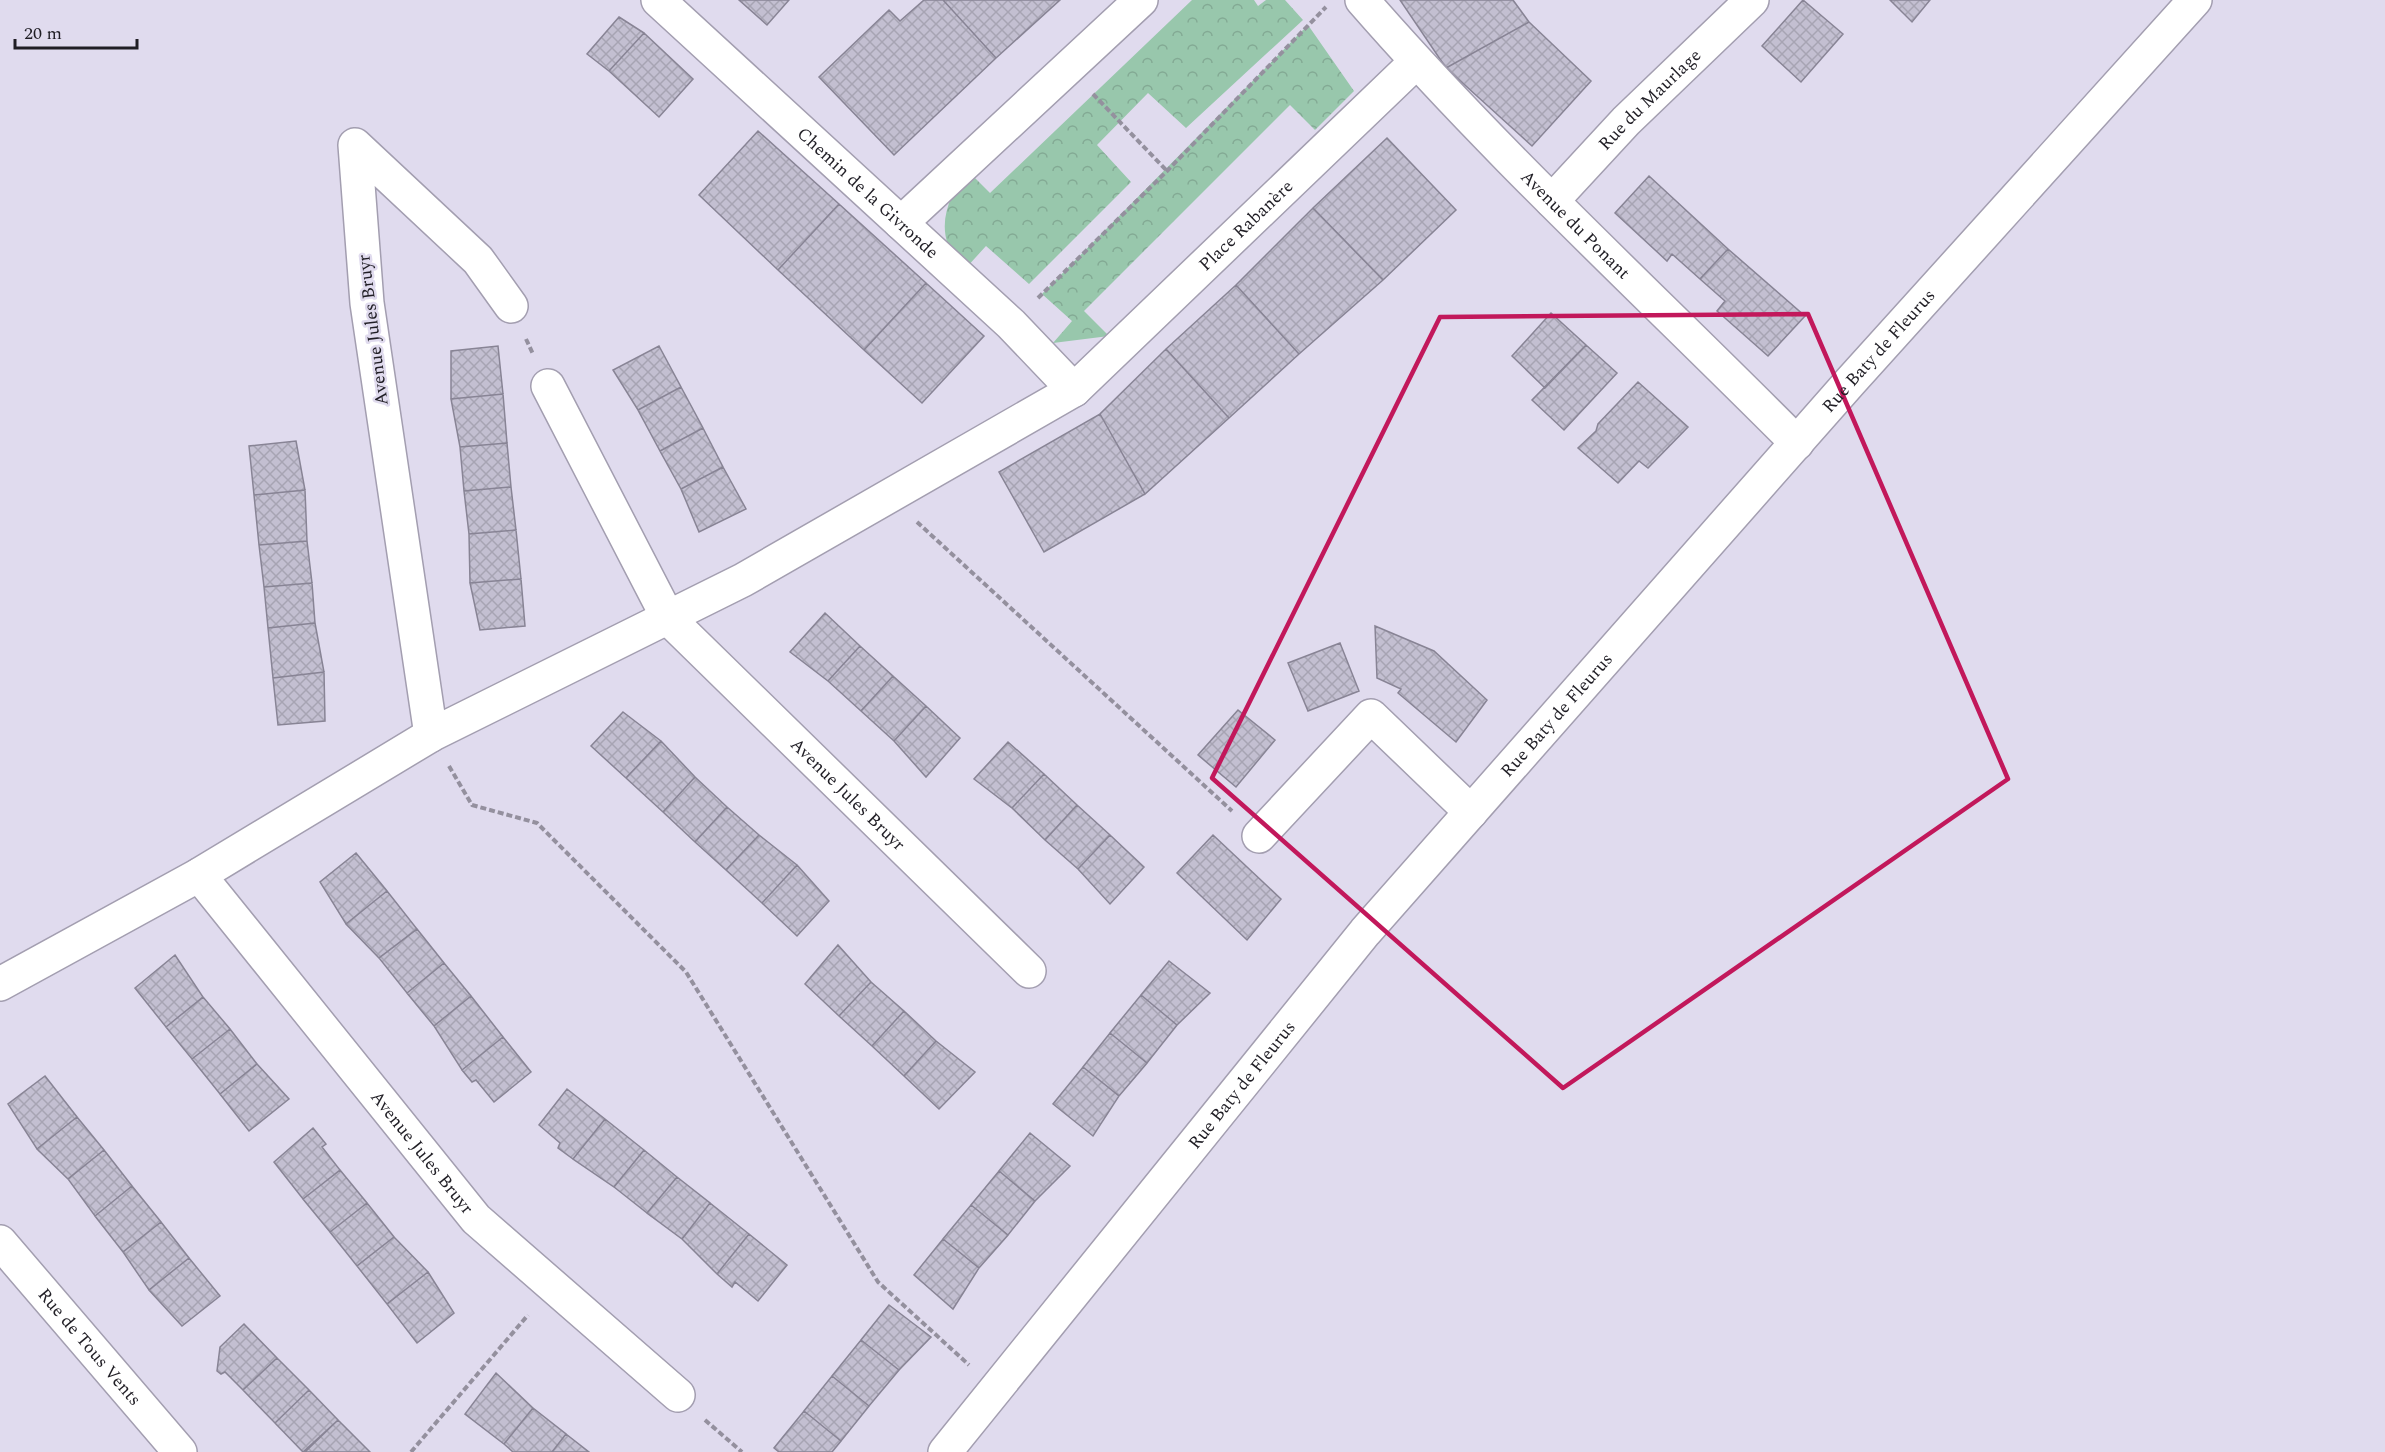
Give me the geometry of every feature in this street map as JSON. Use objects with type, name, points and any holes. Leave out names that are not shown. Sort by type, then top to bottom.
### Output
[{"type":"street","name":"Chemin de la Givronde","points":[[658,0],[1011,324],[1074,390]]},
{"type":"street","points":[[901,223],[1141,0]]},
{"type":"street","name":"Avenue du Ponant","points":[[1362,0],[1416,62],[1552,201],[1797,443]]},
{"type":"street","name":"Rue du Maurlage","points":[[1552,201],[1626,121],[1752,0]]},
{"type":"street","name":"Rue Baty de Fleurus","points":[[945,1452],[1365,932],[1797,443],[2195,0]]},
{"type":"street","name":"Place Rabanère","points":[[1074,390],[1416,62]]},
{"type":"street","name":"Avenue Jules Bruyr","points":[[430,735],[367,303],[356,145],[478,260],[511,306]]},
{"type":"street","name":"Avenue Jules Bruyr","points":[[548,386],[668,618],[1029,970]]},
{"type":"street","points":[[0,984],[199,875],[430,735],[743,580],[1074,390]]},
{"type":"street","points":[[1259,836],[1371,716],[1471,812]]},
{"type":"street","name":"Avenue Jules Bruyr","points":[[199,875],[476,1219],[678,1395]]},
{"type":"street","name":"Rue de Tous Vents","points":[[0,1242],[180,1452]]},
{"type":"path","points":[[1011,324],[1167,171],[1333,0]]},
{"type":"path","points":[[1068,67],[1167,171]]},
{"type":"path","points":[[511,306],[548,386]]},
{"type":"path","points":[[889,496],[1259,836]]},
{"type":"path","points":[[430,735],[472,805],[537,823],[686,972],[878,1282],[996,1389]]},
{"type":"path","points":[[411,1452],[552,1287]]},
{"type":"path","points":[[678,1395],[742,1452]]},
{"type":"highlighted area","points":[[1808,314],[2008,779],[1563,1088],[1212,778],[1440,317]]},
{"type":"green space","points":[[1192,0],[1254,0],[1258,6],[1266,0],[1285,0],[1303,20],[1186,128],[1148,93],[1097,145],[1131,182],[1029,284],[986,246],[966,268],[949,248],[945,225],[948,205],[966,169],[990,193]]},
{"type":"green space","points":[[1308,25],[1354,91],[1315,130],[1290,105],[1084,311],[1109,336],[1053,343],[1072,321],[1042,294]]},
{"type":"building","points":[[739,0],[789,0],[767,25]]},
{"type":"building","points":[[924,0],[943,0],[996,58],[894,155],[819,77],[889,10],[900,21]]},
{"type":"building","points":[[943,0],[1060,0],[996,58]]},
{"type":"building","points":[[1400,0],[1513,0],[1529,22],[1446,68]]},
{"type":"building","points":[[1803,0],[1843,34],[1801,82],[1762,46]]},
{"type":"building","points":[[1890,0],[1930,0],[1912,22]]},
{"type":"building","points":[[619,17],[644,33],[609,71],[587,54]]},
{"type":"building","points":[[1529,22],[1591,81],[1532,146],[1446,68]]},
{"type":"building","points":[[644,33],[693,79],[659,117],[609,71]]},
{"type":"building","points":[[758,131],[839,204],[778,270],[699,195]]},
{"type":"building","points":[[1387,138],[1456,210],[1383,280],[1313,208]]},
{"type":"building","points":[[1649,176],[1728,249],[1700,279],[1672,254],[1667,261],[1615,213]]},
{"type":"building","points":[[839,204],[926,283],[864,350],[778,270]]},
{"type":"building","points":[[1313,208],[1383,280],[1299,354],[1236,285]]},
{"type":"building","points":[[1728,249],[1805,316],[1768,356],[1717,311],[1725,301],[1700,279]]},
{"type":"building","points":[[926,283],[984,336],[922,403],[864,350]]},
{"type":"building","points":[[1236,285],[1299,354],[1229,418],[1166,349]]},
{"type":"building","points":[[1551,313],[1586,345],[1545,388],[1512,356]]},
{"type":"building","points":[[1586,345],[1617,373],[1564,430],[1532,400]]},
{"type":"building","points":[[498,346],[503,394],[451,399],[451,351]]},
{"type":"building","points":[[659,346],[681,387],[638,410],[613,370]]},
{"type":"building","points":[[1166,349],[1229,418],[1145,494],[1100,414]]},
{"type":"building","points":[[1638,382],[1688,427],[1648,468],[1639,461],[1618,483],[1578,448],[1596,431],[1598,424]]},
{"type":"building","points":[[681,387],[703,428],[660,451],[638,410]]},
{"type":"building","points":[[503,394],[507,443],[460,447],[451,399]]},
{"type":"building","points":[[1100,414],[1145,494],[1044,552],[999,472]]},
{"type":"building","points":[[703,428],[723,467],[681,489],[660,451]]},
{"type":"building","points":[[296,441],[305,490],[254,495],[249,446]]},
{"type":"building","points":[[507,443],[511,487],[464,491],[460,447]]},
{"type":"building","points":[[723,467],[746,509],[699,532],[681,489]]},
{"type":"building","points":[[511,487],[516,530],[469,534],[464,491]]},
{"type":"building","points":[[305,490],[307,541],[259,545],[254,495]]},
{"type":"building","points":[[516,530],[521,579],[470,583],[469,534]]},
{"type":"building","points":[[307,541],[312,583],[264,587],[259,545]]},
{"type":"building","points":[[521,579],[525,626],[480,630],[470,583]]},
{"type":"building","points":[[312,583],[315,623],[268,628],[264,587]]},
{"type":"building","points":[[825,613],[860,646],[828,681],[790,652]]},
{"type":"building","points":[[315,623],[324,672],[273,678],[268,628]]},
{"type":"building","points":[[1375,626],[1434,651],[1487,700],[1456,742],[1398,693],[1401,689],[1377,678]]},
{"type":"building","points":[[1340,643],[1359,691],[1308,711],[1288,663]]},
{"type":"building","points":[[860,646],[893,676],[861,711],[828,681]]},
{"type":"building","points":[[324,672],[325,721],[278,725],[273,678]]},
{"type":"building","points":[[893,676],[926,706],[894,741],[861,711]]},
{"type":"building","points":[[926,706],[960,738],[926,777],[894,741]]},
{"type":"building","points":[[1238,710],[1275,740],[1236,787],[1198,755]]},
{"type":"building","points":[[623,712],[661,741],[626,778],[591,746]]},
{"type":"building","points":[[661,741],[695,777],[663,812],[626,778]]},
{"type":"building","points":[[1008,742],[1044,774],[1012,808],[974,779]]},
{"type":"building","points":[[1044,774],[1077,805],[1045,840],[1012,808]]},
{"type":"building","points":[[695,777],[727,807],[695,842],[663,812]]},
{"type":"building","points":[[1077,805],[1110,835],[1078,869],[1045,840]]},
{"type":"building","points":[[727,807],[759,835],[726,870],[695,842]]},
{"type":"building","points":[[759,835],[797,865],[762,903],[726,870]]},
{"type":"building","points":[[1110,835],[1144,867],[1110,904],[1078,869]]},
{"type":"building","points":[[1213,835],[1281,899],[1247,940],[1177,873]]},
{"type":"building","points":[[356,853],[387,891],[346,924],[320,882]]},
{"type":"building","points":[[797,865],[829,901],[797,936],[762,903]]},
{"type":"building","points":[[387,891],[417,929],[379,958],[346,924]]},
{"type":"building","points":[[417,929],[444,963],[407,993],[379,958]]},
{"type":"building","points":[[838,945],[871,982],[839,1016],[805,984]]},
{"type":"building","points":[[175,955],[203,997],[166,1027],[135,988]]},
{"type":"building","points":[[1169,961],[1210,993],[1177,1025],[1141,995]]},
{"type":"building","points":[[444,963],[471,996],[434,1026],[407,993]]},
{"type":"building","points":[[871,982],[904,1011],[872,1046],[839,1016]]},
{"type":"building","points":[[1141,995],[1177,1025],[1147,1063],[1110,1033]]},
{"type":"building","points":[[471,996],[503,1037],[462,1070],[434,1026]]},
{"type":"building","points":[[203,997],[230,1029],[192,1059],[166,1027]]},
{"type":"building","points":[[904,1011],[936,1041],[904,1076],[872,1046]]},
{"type":"building","points":[[230,1029],[257,1064],[220,1094],[192,1059]]},
{"type":"building","points":[[1110,1033],[1147,1063],[1119,1096],[1083,1067]]},
{"type":"building","points":[[503,1037],[531,1072],[494,1102],[476,1080],[472,1082],[462,1070]]},
{"type":"building","points":[[936,1041],[975,1072],[939,1109],[904,1076]]},
{"type":"building","points":[[257,1064],[289,1099],[249,1131],[220,1094]]},
{"type":"building","points":[[1083,1067],[1119,1096],[1093,1136],[1053,1104]]},
{"type":"building","points":[[45,1076],[77,1117],[37,1149],[8,1104]]},
{"type":"building","points":[[567,1089],[605,1119],[573,1159],[558,1148],[560,1143],[539,1125]]},
{"type":"building","points":[[77,1117],[104,1150],[68,1179],[37,1149]]},
{"type":"building","points":[[605,1119],[644,1150],[614,1187],[573,1159]]},
{"type":"building","points":[[313,1128],[326,1144],[322,1147],[340,1170],[303,1199],[274,1162]]},
{"type":"building","points":[[1030,1133],[1070,1166],[1035,1201],[999,1171]]},
{"type":"building","points":[[104,1150],[132,1186],[95,1216],[68,1179]]},
{"type":"building","points":[[644,1150],[677,1177],[647,1213],[614,1187]]},
{"type":"building","points":[[340,1170],[367,1203],[330,1232],[303,1199]]},
{"type":"building","points":[[999,1171],[1035,1201],[1008,1235],[971,1205]]},
{"type":"building","points":[[677,1177],[710,1203],[682,1239],[647,1213]]},
{"type":"building","points":[[132,1186],[161,1222],[123,1252],[95,1216]]},
{"type":"building","points":[[367,1203],[394,1237],[357,1266],[330,1232]]},
{"type":"building","points":[[710,1203],[749,1234],[717,1274],[682,1239]]},
{"type":"building","points":[[971,1205],[1008,1235],[979,1268],[943,1239]]},
{"type":"building","points":[[161,1222],[189,1258],[149,1290],[123,1252]]},
{"type":"building","points":[[749,1234],[787,1265],[758,1301],[735,1282],[732,1287],[717,1274]]},
{"type":"building","points":[[394,1237],[428,1272],[387,1304],[357,1266]]},
{"type":"building","points":[[943,1239],[979,1268],[953,1309],[914,1275]]},
{"type":"building","points":[[189,1258],[220,1296],[182,1326],[149,1290]]},
{"type":"building","points":[[428,1272],[454,1313],[417,1343],[387,1304]]},
{"type":"building","points":[[889,1305],[931,1337],[899,1370],[861,1340]]},
{"type":"building","points":[[244,1324],[277,1358],[243,1390],[225,1372],[221,1374],[217,1371],[220,1347]]},
{"type":"building","points":[[861,1340],[899,1370],[869,1406],[832,1376]]},
{"type":"building","points":[[277,1358],[309,1390],[275,1423],[243,1390]]},
{"type":"building","points":[[496,1373],[533,1408],[504,1444],[465,1414]]},
{"type":"building","points":[[832,1376],[869,1406],[841,1441],[804,1411]]},
{"type":"building","points":[[309,1390],[338,1420],[303,1452],[275,1423]]},
{"type":"building","points":[[533,1408],[566,1434],[552,1452],[513,1452],[504,1444]]},
{"type":"building","points":[[804,1411],[841,1441],[832,1452],[779,1452],[774,1448]]},
{"type":"building","points":[[338,1420],[370,1452],[305,1452]]},
{"type":"building","points":[[566,1434],[589,1452],[552,1452]]}]
